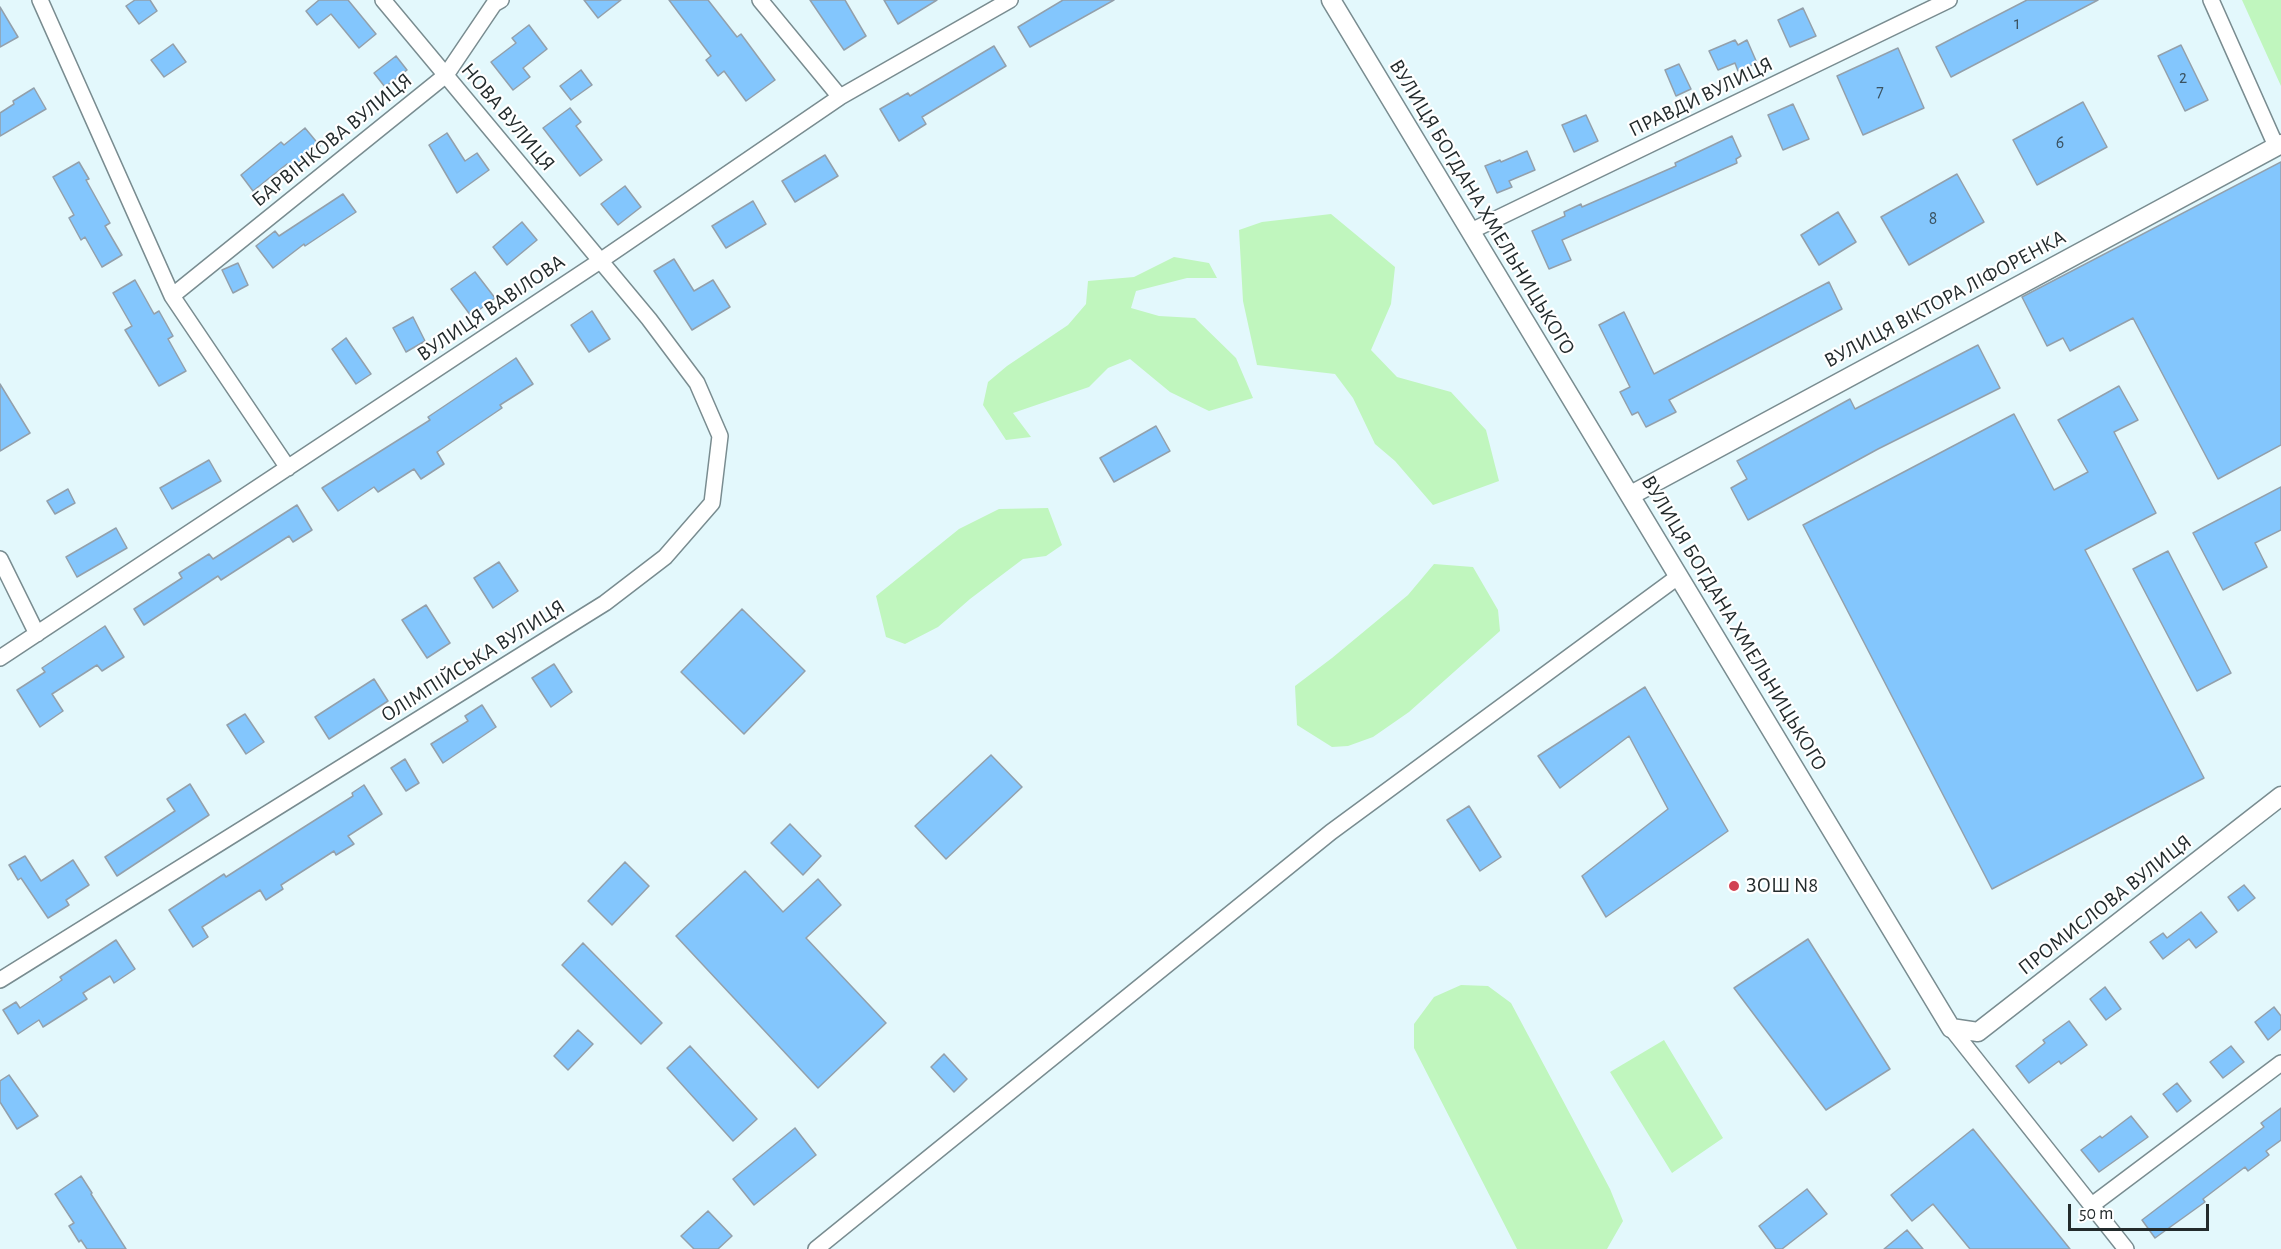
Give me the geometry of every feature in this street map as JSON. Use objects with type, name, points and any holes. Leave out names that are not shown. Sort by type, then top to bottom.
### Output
[{"type":"street","points":[[40,0],[172,296],[288,468]]},
{"type":"street","name":"НОВА ВУЛИЦЯ","points":[[383,0],[600,261]]},
{"type":"street","name":"БАРВІНКОВА ВУЛИЦЯ","points":[[172,296],[446,75],[494,4],[501,0]]},
{"type":"street","points":[[760,0],[840,97]]},
{"type":"street","name":"ВУЛИЦЯ ВАВІЛОВА","points":[[0,658],[600,261],[840,97],[1010,0]]},
{"type":"street","name":"ВУЛИЦЯ БОГДАНА ХМЕЛЬНИЦЬКОГО","points":[[1331,0],[1951,1028],[2126,1249]]},
{"type":"street","name":"ПРАВДИ ВУЛИЦЯ","points":[[1471,231],[1949,0]]},
{"type":"street","points":[[2211,0],[2278,145]]},
{"type":"street","name":"ВУЛИЦЯ ВІКТОРА ЛІФОРЕНКА","points":[[1631,495],[2278,145]]},
{"type":"street","name":"ОЛІМПІЙСЬКА ВУЛИЦЯ","points":[[0,980],[605,603],[665,557],[711,503],[720,436],[697,383],[649,319],[600,261]]},
{"type":"street","points":[[0,559],[37,633]]},
{"type":"street","points":[[816,1249],[1331,832],[1679,576]]},
{"type":"street","name":"ПРОМИСЛОВА ВУЛИЦЯ","points":[[1951,1028],[1978,1032],[2281,796]]},
{"type":"street","points":[[2092,1205],[2281,1063]]},
{"type":"green space","points":[[2242,0],[2281,0],[2281,86]]},
{"type":"green space","points":[[1331,214],[1395,267],[1391,304],[1371,350],[1397,377],[1451,392],[1486,430],[1499,481],[1433,505],[1395,461],[1375,444],[1353,398],[1335,374],[1257,365],[1243,301],[1239,230],[1262,222]]},
{"type":"green space","points":[[1174,257],[1209,263],[1217,278],[1187,278],[1136,291],[1131,308],[1159,316],[1195,318],[1236,358],[1253,398],[1209,411],[1170,392],[1130,359],[1108,368],[1089,387],[1013,413],[1031,437],[1006,440],[983,405],[988,382],[1007,366],[1068,325],[1086,304],[1088,281],[1134,277]]},
{"type":"green space","points":[[1048,508],[1062,545],[1046,556],[1023,559],[970,599],[938,627],[905,644],[886,637],[876,596],[959,529],[999,509]]},
{"type":"green space","points":[[1434,564],[1473,567],[1498,610],[1500,631],[1409,712],[1373,737],[1348,746],[1332,747],[1297,725],[1295,686],[1408,595]]},
{"type":"green space","points":[[1461,985],[1488,986],[1511,1003],[1610,1189],[1623,1221],[1607,1249],[1517,1249],[1414,1048],[1414,1024],[1434,997]]},
{"type":"green space","points":[[1664,1040],[1723,1138],[1672,1173],[1610,1072]]},
{"type":"building","points":[[135,0],[150,0],[157,11],[139,24],[126,6]]},
{"type":"building","points":[[319,0],[348,0],[376,34],[359,48],[331,14],[317,25],[306,11]]},
{"type":"building","points":[[584,0],[621,0],[598,18]]},
{"type":"building","points":[[669,0],[708,0],[737,37],[741,34],[775,80],[746,101],[724,71],[718,76],[706,60],[711,56]]},
{"type":"building","points":[[810,0],[845,0],[866,36],[844,50]]},
{"type":"building","points":[[884,0],[937,0],[898,24]]},
{"type":"building","points":[[1063,0],[1114,0],[1030,47],[1018,27]]},
{"type":"building","points":[[2027,0],[2098,0],[1951,77],[1936,47]]},
{"type":"building","points":[[0,7],[18,37],[0,47]]},
{"type":"building","points":[[1803,8],[1816,36],[1790,47],[1778,20]]},
{"type":"building","points":[[529,25],[547,49],[523,68],[530,77],[513,90],[491,62],[516,43],[512,38]]},
{"type":"building","points":[[1735,40],[1738,45],[1747,40],[1757,63],[1738,71],[1735,63],[1718,70],[1709,51]]},
{"type":"building","points":[[173,44],[186,62],[164,77],[151,60]]},
{"type":"building","points":[[2181,45],[2208,100],[2185,111],[2158,56]]},
{"type":"building","points":[[994,46],[1006,66],[922,117],[926,124],[899,141],[880,109],[908,93],[910,96]]},
{"type":"building","points":[[1898,48],[1924,108],[1863,135],[1837,76]]},
{"type":"building","points":[[396,56],[407,70],[385,87],[374,73]]},
{"type":"building","points":[[1679,64],[1691,89],[1676,96],[1665,70]]},
{"type":"building","points":[[581,70],[592,85],[571,100],[560,86]]},
{"type":"building","points":[[34,88],[46,109],[0,136],[0,113],[14,104],[13,101]]},
{"type":"building","points":[[2083,102],[2107,147],[2037,185],[2013,140]]},
{"type":"building","points":[[1793,104],[1809,139],[1783,150],[1768,115]]},
{"type":"building","points":[[570,108],[581,122],[576,126],[602,160],[580,176],[543,128]]},
{"type":"building","points":[[1586,115],[1598,141],[1574,152],[1562,125]]},
{"type":"building","points":[[305,128],[320,146],[291,169],[287,164],[253,191],[241,175],[281,142],[284,145]]},
{"type":"building","points":[[447,133],[465,161],[477,153],[489,170],[457,193],[429,145]]},
{"type":"building","points":[[1732,136],[1741,156],[1736,159],[1737,163],[1562,240],[1571,260],[1549,269],[1532,231],[1565,216],[1564,212],[1581,204],[1582,207],[1676,166],[1675,163]]},
{"type":"building","points":[[1527,151],[1535,170],[1509,181],[1512,187],[1497,193],[1485,166]]},
{"type":"building","points":[[825,155],[838,176],[795,202],[782,181]]},
{"type":"building","points":[[79,162],[89,179],[86,180],[110,223],[105,226],[122,255],[102,267],[85,237],[81,240],[69,218],[74,215],[53,177]]},
{"type":"building","points":[[2281,162],[2281,445],[2218,479],[2133,318],[2070,351],[2063,338],[2047,346],[2022,297]]},
{"type":"building","points":[[1957,174],[1984,222],[1909,265],[1881,217]]},
{"type":"building","points":[[625,186],[641,207],[618,225],[601,204]]},
{"type":"building","points":[[343,194],[356,212],[305,246],[304,244],[273,268],[256,246],[275,231],[279,236]]},
{"type":"building","points":[[753,201],[766,224],[726,248],[712,226]]},
{"type":"building","points":[[1838,212],[1856,242],[1819,265],[1801,235]]},
{"type":"building","points":[[522,222],[537,240],[507,265],[493,247]]},
{"type":"building","points":[[674,259],[694,291],[713,280],[730,307],[692,330],[654,271]]},
{"type":"building","points":[[238,263],[248,285],[233,293],[222,270]]},
{"type":"building","points":[[475,272],[495,298],[471,316],[451,289]]},
{"type":"building","points":[[135,280],[154,314],[159,311],[173,336],[168,339],[186,371],[159,386],[125,330],[132,326],[113,293]]},
{"type":"building","points":[[1829,282],[1842,309],[1669,400],[1676,412],[1646,427],[1638,412],[1632,415],[1620,392],[1630,387],[1599,325],[1624,312],[1654,374]]},
{"type":"building","points":[[592,311],[610,339],[589,352],[571,325]]},
{"type":"building","points":[[413,317],[425,341],[406,352],[393,328]]},
{"type":"building","points":[[346,338],[371,374],[356,384],[332,349]]},
{"type":"building","points":[[1978,345],[2000,388],[1878,449],[1748,520],[1731,488],[1747,479],[1737,461],[1850,399],[1855,409]]},
{"type":"building","points":[[516,358],[533,384],[500,405],[502,408],[437,452],[444,464],[421,479],[414,469],[378,492],[374,487],[338,511],[322,488],[430,420],[428,417]]},
{"type":"building","points":[[0,384],[30,433],[0,451]]},
{"type":"building","points":[[2119,386],[2138,420],[2114,432],[2156,513],[2085,550],[2204,778],[1992,889],[1803,525],[2014,414],[2054,490],[2088,472],[2058,420]]},
{"type":"building","points":[[1156,426],[1170,451],[1114,482],[1100,458]]},
{"type":"building","points":[[209,460],[221,481],[172,509],[160,488]]},
{"type":"building","points":[[2281,487],[2281,530],[2255,543],[2267,567],[2223,590],[2193,533]]},
{"type":"building","points":[[68,489],[75,503],[55,514],[47,501]]},
{"type":"building","points":[[297,505],[312,530],[293,542],[289,536],[221,580],[218,576],[144,625],[134,609],[182,578],[179,573],[209,554],[213,559]]},
{"type":"building","points":[[116,528],[127,548],[77,577],[66,557]]},
{"type":"building","points":[[2168,551],[2231,673],[2197,691],[2133,569]]},
{"type":"building","points":[[499,562],[518,591],[493,608],[474,578]]},
{"type":"building","points":[[426,605],[450,643],[427,658],[402,620]]},
{"type":"building","points":[[742,609],[805,671],[744,734],[681,672]]},
{"type":"building","points":[[105,626],[124,657],[102,671],[97,665],[52,694],[63,711],[40,727],[17,690],[45,672],[42,668]]},
{"type":"building","points":[[554,664],[572,692],[551,707],[532,678]]},
{"type":"building","points":[[374,679],[388,701],[329,739],[315,717]]},
{"type":"building","points":[[1645,687],[1728,831],[1606,917],[1582,876],[1668,809],[1629,736],[1560,788],[1538,756]]},
{"type":"building","points":[[482,705],[496,727],[443,763],[431,744],[468,721],[465,716]]},
{"type":"building","points":[[245,714],[264,742],[246,754],[227,725]]},
{"type":"building","points":[[991,755],[1022,787],[946,859],[915,826]]},
{"type":"building","points":[[405,759],[419,783],[406,791],[391,768]]},
{"type":"building","points":[[190,784],[209,815],[117,876],[105,857],[175,811],[167,799]]},
{"type":"building","points":[[364,785],[382,814],[348,836],[354,844],[336,855],[334,851],[281,885],[283,889],[266,900],[260,890],[202,927],[208,937],[193,947],[169,910],[224,874],[226,877],[353,796],[352,793]]},
{"type":"building","points":[[1469,806],[1501,857],[1480,871],[1447,820]]},
{"type":"building","points":[[790,824],[821,856],[803,875],[771,843]]},
{"type":"building","points":[[25,856],[41,881],[73,860],[89,885],[66,900],[69,905],[48,918],[21,878],[18,880],[9,865]]},
{"type":"building","points":[[625,862],[649,886],[612,925],[588,901]]},
{"type":"building","points":[[745,871],[783,912],[818,879],[841,905],[806,938],[886,1023],[818,1088],[676,936]]},
{"type":"building","points":[[2244,885],[2255,898],[2238,911],[2228,897]]},
{"type":"building","points":[[2201,912],[2217,932],[2196,948],[2189,939],[2163,959],[2150,942],[2163,933],[2167,938]]},
{"type":"building","points":[[1808,939],[1890,1069],[1826,1110],[1734,988]]},
{"type":"building","points":[[116,940],[135,969],[114,983],[110,976],[83,993],[87,999],[43,1027],[39,1020],[18,1034],[3,1010],[16,1002],[20,1008],[62,980],[60,977]]},
{"type":"building","points":[[583,943],[662,1023],[641,1044],[562,965]]},
{"type":"building","points":[[2105,987],[2121,1009],[2106,1020],[2090,999]]},
{"type":"building","points":[[2274,1007],[2281,1016],[2281,1029],[2268,1040],[2255,1022]]},
{"type":"building","points":[[2069,1021],[2087,1045],[2061,1064],[2059,1061],[2029,1083],[2016,1066],[2045,1043],[2043,1040]]},
{"type":"building","points":[[578,1030],[593,1044],[568,1070],[554,1056]]},
{"type":"building","points":[[690,1046],[757,1119],[733,1141],[667,1068]]},
{"type":"building","points":[[2231,1046],[2244,1062],[2223,1078],[2210,1062]]},
{"type":"building","points":[[944,1054],[967,1079],[954,1092],[931,1067]]},
{"type":"building","points":[[9,1075],[38,1116],[17,1129],[0,1102],[0,1081]]},
{"type":"building","points":[[2177,1083],[2191,1101],[2177,1112],[2163,1094]]},
{"type":"building","points":[[2281,1108],[2281,1140],[2266,1151],[2269,1155],[2248,1171],[2245,1167],[2203,1199],[2205,1202],[2155,1238],[2142,1220],[2264,1127],[2261,1123]]},
{"type":"building","points":[[2131,1116],[2148,1137],[2099,1172],[2081,1150],[2100,1136],[2102,1138]]},
{"type":"building","points":[[795,1128],[816,1155],[754,1205],[733,1179]]},
{"type":"building","points":[[1973,1129],[2070,1249],[1970,1249],[1933,1204],[1912,1221],[1891,1195]]},
{"type":"building","points":[[81,1176],[126,1249],[87,1249],[81,1240],[79,1242],[69,1226],[74,1223],[55,1194]]},
{"type":"building","points":[[1807,1189],[1827,1214],[1782,1249],[1776,1249],[1759,1226]]},
{"type":"building","points":[[708,1211],[732,1236],[718,1249],[694,1249],[681,1236]]},
{"type":"building","points":[[1907,1230],[1923,1249],[1884,1249]]},
{"type":"place","name":"ЗОШ N8","points":[[1734,886]]}]
